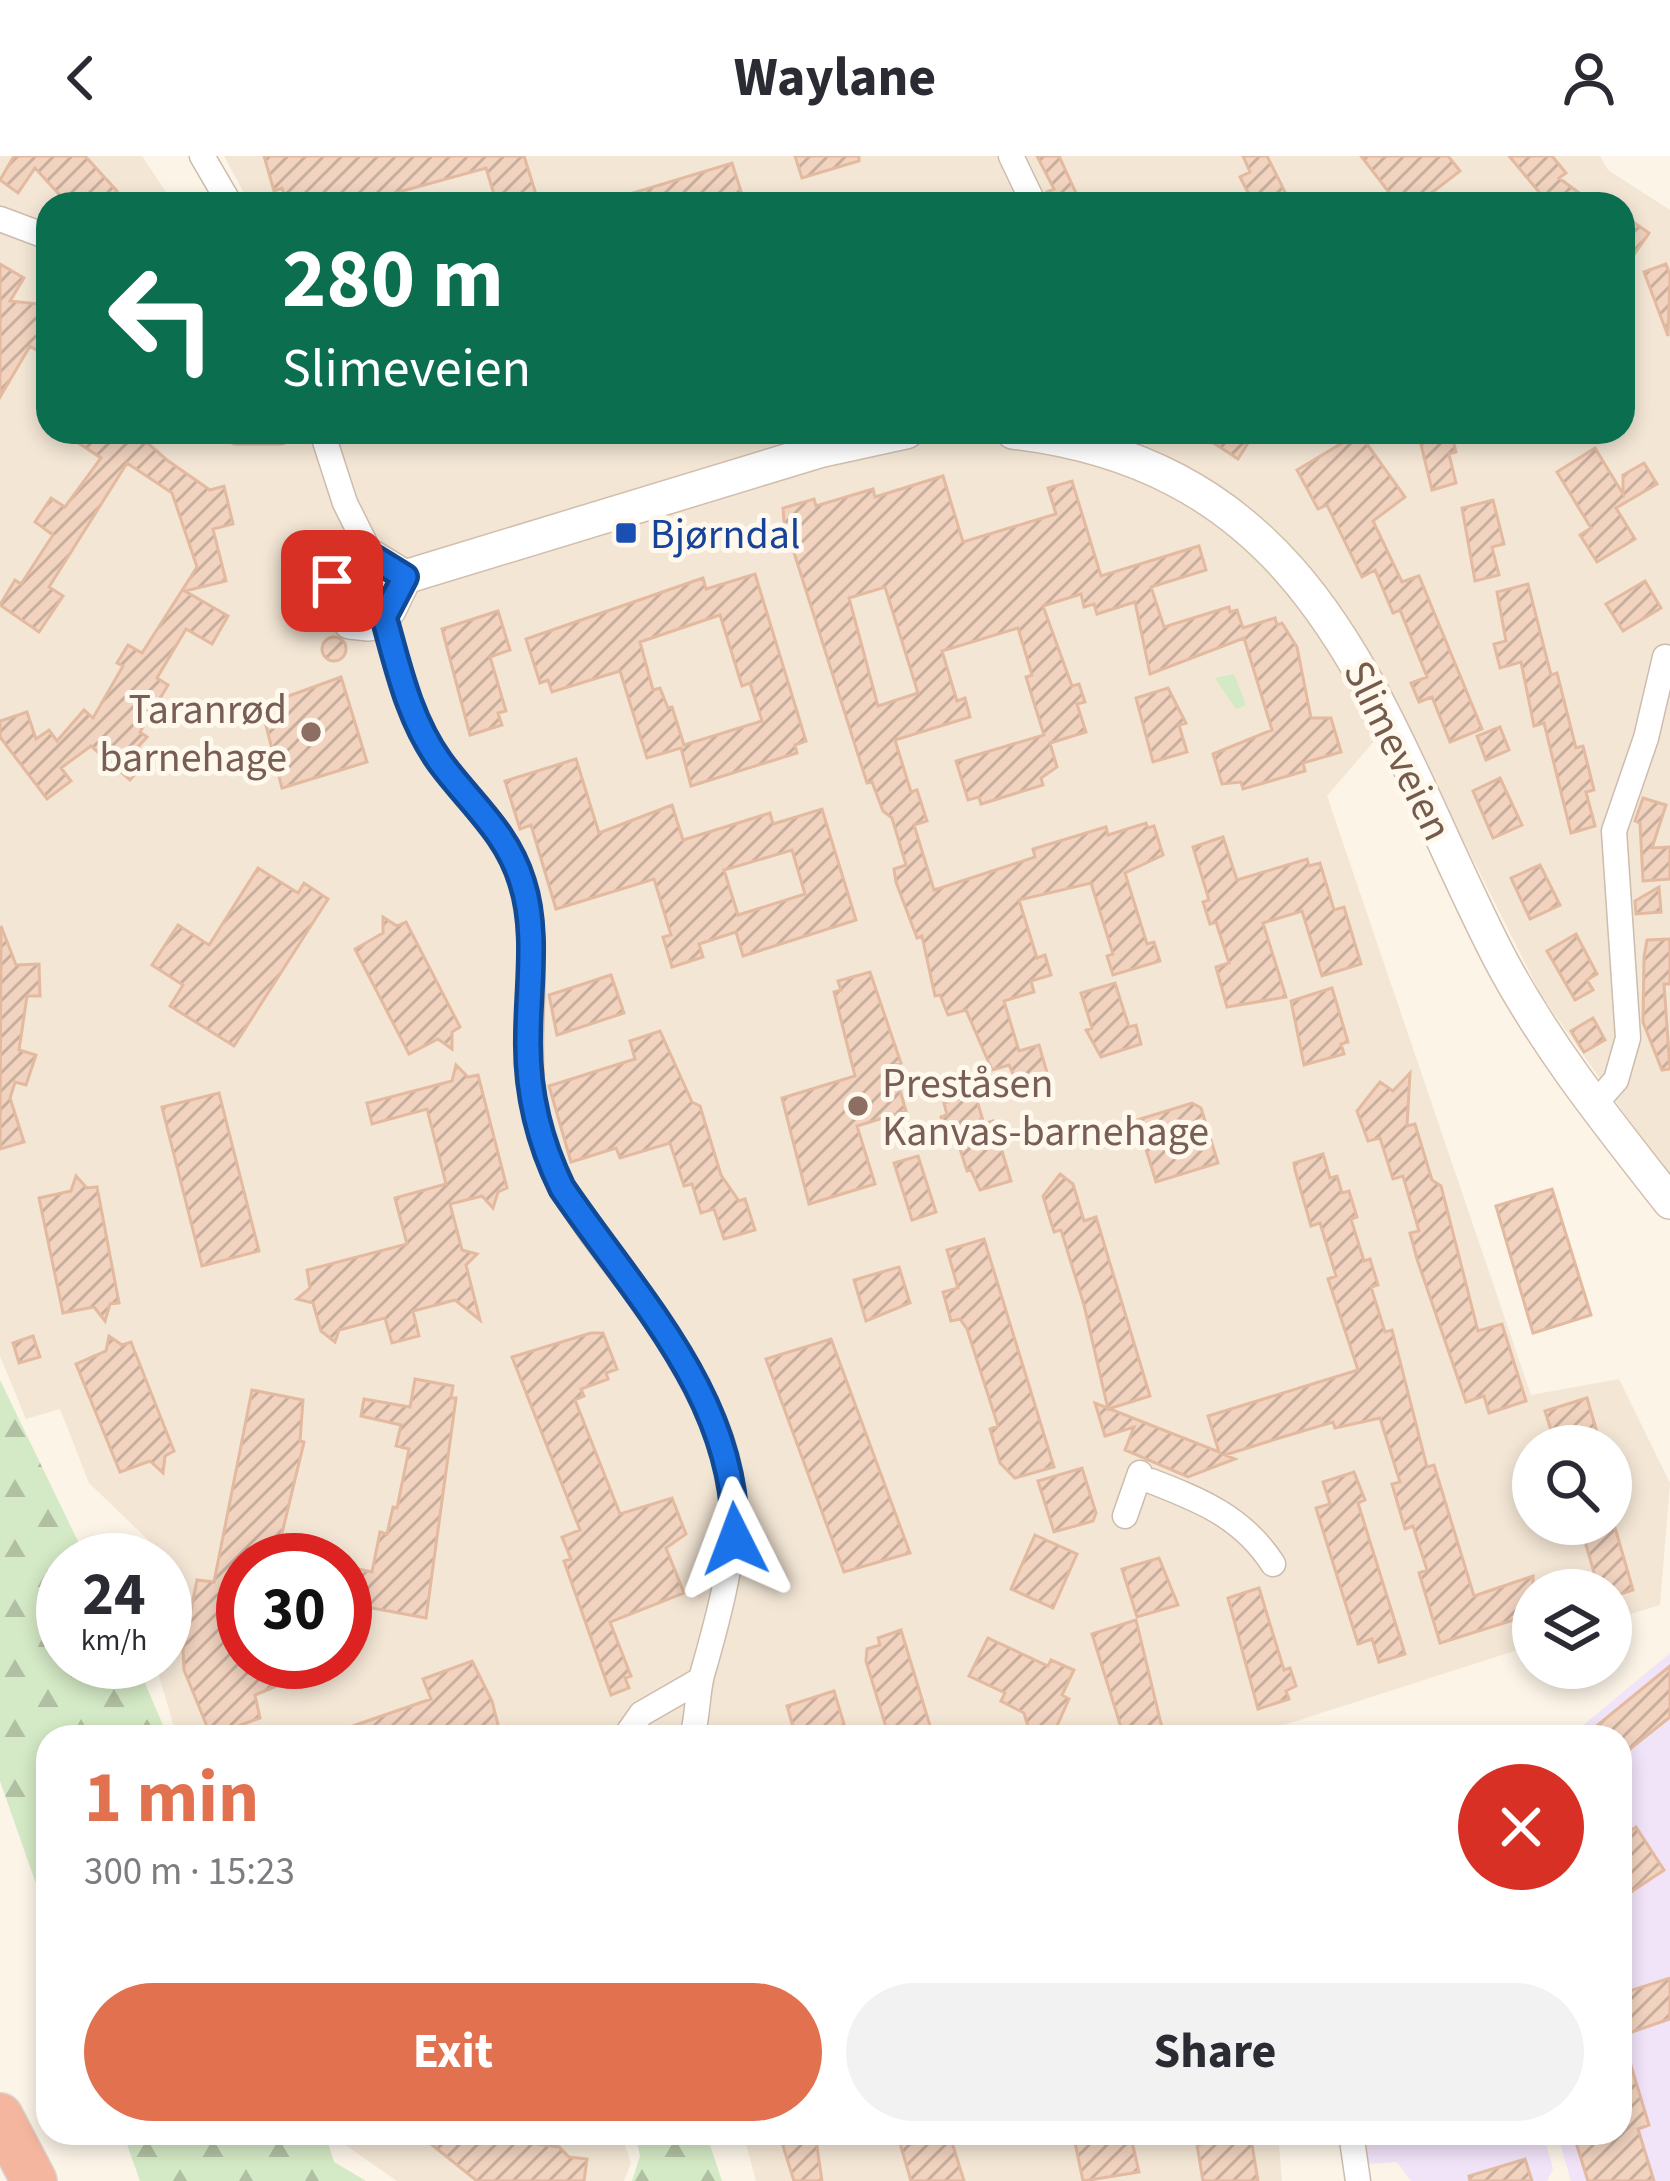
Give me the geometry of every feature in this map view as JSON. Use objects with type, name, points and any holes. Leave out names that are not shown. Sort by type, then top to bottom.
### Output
[{"type":"highway","points":[[0,2116],[34,2181]]},
{"type":"street","points":[[202,156],[223,192]]},
{"type":"street","points":[[1011,156],[1028,192]]},
{"type":"street","points":[[0,219],[36,232]]},
{"type":"street","points":[[326,444],[352,522],[371,556],[405,577]]},
{"type":"street","points":[[371,556],[341,566],[332,581],[333,597],[350,622],[369,624],[384,617],[405,577],[850,444]]},
{"type":"street","name":"Slimeveien","points":[[1093,444],[1224,509],[1272,548],[1314,596],[1371,687],[1516,988],[1594,1105],[1670,1202]]},
{"type":"street","points":[[384,617],[422,730],[440,761],[496,828],[524,885],[530,914],[529,1072],[547,1157],[571,1202],[681,1356],[730,1469],[736,1507],[734,1559],[700,1680],[694,1725]]},
{"type":"street","points":[[1594,1105],[1616,1080],[1628,1038],[1614,831],[1646,738],[1665,657]]},
{"type":"street","points":[[1125,1516],[1145,1477],[1219,1508],[1245,1529],[1273,1564]]},
{"type":"street","points":[[633,1725],[641,1714],[700,1680]]},
{"type":"street","points":[[1353,2145],[1358,2181]]},
{"type":"shaded area","points":[[0,156],[142,156],[166,192],[36,192],[36,444],[1635,444],[1635,192],[244,192],[224,156],[1600,156],[1608,170],[1670,210],[1670,1178],[1541,995],[1399,712],[1327,796],[1531,1395],[1619,1379],[1670,1483],[1660,1605],[1632,1614],[1632,1569],[1512,1569],[1512,1652],[1284,1725],[173,1725],[163,1689],[192,1689],[192,1533],[141,1533],[89,1483],[60,1409],[26,1419],[0,1356]]},
{"type":"shaded area","points":[[1670,1653],[1670,2181],[1571,2181],[1560,2145],[1632,2145],[1632,1725],[1583,1725]]},
{"type":"shaded area","points":[[345,2145],[625,2145],[631,2163],[624,2181],[397,2181]]},
{"type":"shaded area","points":[[746,2145],[1279,2145],[1282,2181],[756,2181]]},
{"type":"shaded area","points":[[1364,2145],[1546,2145],[1553,2169],[1547,2181],[1411,2181],[1397,2162],[1367,2164]]},
{"type":"green space","points":[[1234,674],[1246,705],[1236,709],[1215,678]]},
{"type":"green space","points":[[0,1380],[74,1533],[36,1533],[36,1689],[148,1689],[163,1725],[36,1725],[36,1884],[0,1781]]},
{"type":"green space","points":[[127,2145],[329,2145],[334,2162],[366,2181],[140,2181]]},
{"type":"green space","points":[[638,2145],[710,2145],[722,2181],[632,2181],[640,2156]]},
{"type":"building","points":[[14,156],[85,156],[117,191],[57,192],[35,168],[18,193],[0,180]]},
{"type":"building","points":[[264,156],[524,156],[535,192],[493,192],[486,168],[399,192],[274,191]]},
{"type":"building","points":[[795,156],[859,156],[859,161],[802,178]]},
{"type":"building","points":[[1037,156],[1059,156],[1076,192],[1047,192],[1054,189]]},
{"type":"building","points":[[1243,156],[1267,156],[1285,192],[1248,192],[1240,177],[1250,172]]},
{"type":"building","points":[[1361,156],[1448,156],[1460,171],[1433,192],[1389,192]]},
{"type":"building","points":[[1509,156],[1552,156],[1566,173],[1559,178],[1578,192],[1539,192]]},
{"type":"building","points":[[732,163],[741,192],[636,192]]},
{"type":"building","points":[[1635,223],[1649,233],[1635,253]]},
{"type":"building","points":[[0,264],[24,278],[10,301],[36,304],[36,350],[30,346],[0,397]]},
{"type":"building","points":[[1666,264],[1670,275],[1668,336],[1644,272]]},
{"type":"building","points":[[80,444],[148,444],[210,490],[224,486],[233,524],[213,529],[226,581],[185,591],[228,616],[212,644],[186,629],[157,678],[168,685],[140,732],[147,737],[138,747],[150,758],[130,780],[91,746],[61,768],[71,781],[47,799],[0,737],[0,721],[27,712],[36,739],[49,730],[57,741],[84,710],[93,718],[123,666],[117,663],[128,645],[142,653],[197,567],[172,493],[127,463],[49,587],[63,596],[39,632],[0,605],[15,580],[21,584],[53,535],[35,522],[51,498],[65,507],[101,458]]},
{"type":"building","points":[[1215,444],[1247,444],[1238,459]]},
{"type":"building","points":[[1341,444],[1367,444],[1405,497],[1373,521],[1402,582],[1419,576],[1482,729],[1450,742],[1432,697],[1419,702],[1411,683],[1427,677],[1400,610],[1393,613],[1375,570],[1362,577],[1327,505],[1318,509],[1297,470]]},
{"type":"building","points":[[1421,444],[1454,444],[1456,452],[1449,454],[1456,483],[1432,490]]},
{"type":"building","points":[[1595,448],[1623,494],[1623,475],[1644,463],[1657,484],[1616,508],[1635,539],[1597,562],[1580,535],[1591,528],[1557,472]]},
{"type":"building","points":[[943,476],[963,542],[1056,514],[1048,488],[1072,481],[1101,576],[1199,546],[1206,570],[1151,587],[1164,627],[1229,607],[1230,612],[1237,610],[1243,628],[1275,618],[1297,647],[1311,718],[1331,718],[1341,752],[1303,763],[1305,771],[1243,789],[1241,782],[1222,784],[1213,754],[1272,730],[1244,638],[1150,674],[1135,602],[1097,614],[1094,604],[1084,607],[1081,594],[1043,606],[1072,686],[1079,684],[1085,702],[1077,704],[1086,732],[1050,743],[1057,767],[1041,778],[1043,785],[981,804],[979,797],[968,800],[956,761],[1044,735],[1026,677],[1032,675],[1018,628],[942,651],[957,701],[965,698],[970,717],[895,740],[911,792],[917,790],[927,821],[914,825],[934,890],[1035,857],[1033,849],[1106,827],[1108,835],[1146,823],[1148,828],[1154,826],[1163,855],[1125,873],[1147,944],[1154,942],[1160,961],[1113,975],[1107,956],[1113,954],[1091,883],[1019,900],[1037,958],[1045,955],[1051,975],[1031,981],[1034,992],[1004,1001],[1019,1051],[1039,1045],[1048,1076],[1018,1085],[1009,1065],[992,1070],[966,1010],[948,1015],[940,995],[935,996],[922,936],[917,938],[896,882],[894,869],[906,865],[892,818],[883,811],[872,782],[867,783],[784,521],[783,508],[814,499],[816,506],[873,489],[875,497]],"holes":[[[885,587],[918,693],[878,706],[849,598]]]},
{"type":"building","points":[[1493,500],[1504,544],[1492,547],[1499,575],[1475,581],[1462,508]]},
{"type":"building","points":[[755,574],[806,741],[795,745],[797,753],[691,786],[681,748],[647,758],[620,671],[552,692],[548,680],[540,683],[526,639],[703,578],[706,589]],"holes":[[[720,615],[742,686],[750,683],[762,721],[684,745],[672,707],[668,708],[660,688],[653,690],[640,642]]]},
{"type":"building","points":[[1645,581],[1661,608],[1623,631],[1606,604]]},
{"type":"building","points":[[1528,584],[1551,675],[1557,673],[1576,748],[1583,746],[1594,790],[1586,792],[1595,826],[1571,833],[1544,723],[1534,726],[1521,662],[1500,668],[1494,644],[1506,641],[1497,592]]},
{"type":"building","points":[[498,611],[510,650],[490,657],[506,711],[498,713],[502,725],[470,735],[442,629]]},
{"type":"building","points":[[334,637],[346,649],[334,661],[322,649]]},
{"type":"building","points":[[341,677],[367,762],[282,788],[261,706]]},
{"type":"building","points":[[1168,688],[1186,723],[1179,725],[1187,752],[1153,762],[1136,698]]},
{"type":"building","points":[[1500,727],[1509,750],[1486,760],[1477,736]]},
{"type":"building","points":[[576,759],[599,833],[672,805],[683,840],[770,813],[773,824],[822,809],[856,920],[743,956],[736,932],[699,944],[703,957],[672,967],[663,937],[671,935],[654,879],[556,909],[531,825],[520,829],[505,781]],"holes":[[[792,850],[805,894],[738,915],[724,870]]]},
{"type":"building","points":[[1500,778],[1522,825],[1493,838],[1473,791]]},
{"type":"building","points":[[1643,798],[1666,805],[1652,848],[1670,847],[1670,879],[1643,881],[1640,823],[1635,821]]},
{"type":"building","points":[[1223,837],[1237,880],[1307,859],[1309,866],[1320,863],[1334,910],[1344,907],[1361,964],[1322,976],[1302,911],[1263,923],[1286,997],[1227,1007],[1216,967],[1229,963],[1216,922],[1210,924],[1203,902],[1209,900],[1193,847]]},
{"type":"building","points":[[1540,865],[1560,905],[1530,919],[1511,878]]},
{"type":"building","points":[[258,868],[298,893],[304,883],[328,899],[234,1046],[170,1006],[183,985],[152,965],[178,925],[209,945]]},
{"type":"building","points":[[1659,887],[1661,912],[1636,914],[1635,901]]},
{"type":"building","points":[[383,917],[397,926],[406,922],[460,1027],[452,1032],[452,1049],[438,1039],[409,1054],[355,949],[383,933]]},
{"type":"building","points":[[1,926],[16,965],[39,964],[40,996],[27,996],[19,1050],[36,1055],[26,1085],[15,1082],[10,1098],[24,1142],[0,1149]]},
{"type":"building","points":[[1576,934],[1597,974],[1587,980],[1593,990],[1575,1000],[1547,951]]},
{"type":"building","points":[[1670,939],[1670,984],[1664,984],[1670,1069],[1662,1070],[1643,1022],[1644,957],[1647,940]]},
{"type":"building","points":[[870,972],[901,1063],[893,1066],[906,1111],[857,1126],[875,1184],[809,1204],[782,1098],[855,1076],[834,992],[841,990],[838,981]]},
{"type":"building","points":[[611,975],[624,1013],[557,1035],[549,995]]},
{"type":"building","points":[[1115,983],[1129,1027],[1136,1025],[1141,1044],[1101,1057],[1086,1030],[1092,1028],[1081,993]]},
{"type":"building","points":[[1332,988],[1348,1042],[1341,1044],[1344,1054],[1304,1065],[1291,1001]]},
{"type":"building","points":[[1593,1018],[1605,1040],[1584,1052],[1571,1031]]},
{"type":"building","points":[[660,1031],[692,1102],[700,1106],[721,1175],[739,1201],[745,1199],[755,1230],[724,1239],[714,1209],[701,1213],[692,1184],[684,1186],[670,1143],[620,1158],[616,1148],[571,1162],[549,1086],[635,1059],[630,1041]]},
{"type":"building","points":[[456,1065],[468,1077],[478,1075],[507,1188],[498,1192],[493,1208],[482,1196],[450,1204],[462,1250],[477,1254],[466,1265],[480,1320],[455,1300],[413,1311],[419,1336],[392,1343],[385,1318],[339,1330],[335,1342],[321,1331],[313,1303],[297,1299],[310,1288],[307,1270],[407,1244],[395,1198],[446,1184],[427,1109],[372,1124],[367,1103],[452,1081]]},
{"type":"building","points":[[1410,1073],[1407,1126],[1415,1124],[1432,1180],[1441,1186],[1478,1331],[1502,1324],[1526,1401],[1489,1413],[1484,1396],[1466,1402],[1417,1259],[1410,1233],[1419,1231],[1403,1176],[1393,1179],[1380,1138],[1368,1141],[1357,1111],[1380,1082],[1393,1091]]},
{"type":"building","points":[[219,1093],[259,1251],[202,1266],[162,1107]]},
{"type":"building","points":[[975,1094],[984,1124],[993,1121],[1011,1181],[980,1190],[971,1170],[967,1171],[955,1133],[946,1135],[941,1117],[947,1115],[944,1103]]},
{"type":"building","points":[[1192,1103],[1201,1108],[1218,1163],[1156,1182],[1137,1120]]},
{"type":"building","points":[[1323,1154],[1330,1178],[1337,1176],[1342,1193],[1349,1191],[1357,1217],[1351,1219],[1364,1261],[1370,1259],[1378,1285],[1371,1287],[1385,1332],[1392,1330],[1427,1467],[1434,1465],[1474,1596],[1512,1583],[1512,1621],[1440,1643],[1419,1573],[1427,1570],[1413,1526],[1405,1529],[1392,1484],[1400,1482],[1380,1418],[1335,1428],[1333,1422],[1286,1436],[1225,1455],[1235,1459],[1188,1477],[1125,1450],[1134,1427],[1105,1436],[1095,1403],[1219,1452],[1208,1416],[1358,1370],[1328,1279],[1336,1276],[1320,1223],[1311,1226],[1294,1163]]},
{"type":"building","points":[[918,1156],[936,1212],[912,1220],[894,1163]]},
{"type":"building","points":[[1060,1174],[1073,1184],[1084,1221],[1096,1217],[1150,1396],[1108,1409],[1084,1305],[1061,1230],[1054,1232],[1043,1196]]},
{"type":"building","points":[[76,1176],[87,1188],[97,1187],[119,1303],[110,1304],[105,1321],[94,1307],[63,1313],[39,1198],[71,1191]]},
{"type":"building","points":[[1552,1189],[1591,1315],[1533,1333],[1496,1206]]},
{"type":"building","points":[[984,1239],[1054,1467],[1015,1478],[1000,1463],[990,1429],[998,1426],[967,1329],[960,1319],[951,1321],[943,1292],[958,1288],[947,1250]]},
{"type":"building","points":[[899,1267],[910,1303],[866,1321],[854,1280]]},
{"type":"building","points":[[603,1333],[617,1369],[606,1373],[608,1379],[581,1389],[584,1396],[575,1400],[620,1514],[672,1498],[686,1534],[666,1548],[684,1593],[610,1622],[631,1676],[625,1678],[629,1688],[611,1695],[564,1561],[571,1559],[562,1537],[580,1530],[512,1357]]},
{"type":"building","points":[[33,1336],[40,1357],[19,1363],[13,1343]]},
{"type":"building","points":[[109,1336],[122,1345],[131,1342],[174,1451],[165,1456],[163,1473],[150,1461],[120,1472],[76,1364],[106,1351]]},
{"type":"building","points":[[831,1339],[910,1553],[844,1572],[766,1359]]},
{"type":"building","points":[[415,1379],[453,1386],[451,1398],[456,1398],[426,1618],[372,1608],[372,1572],[380,1532],[387,1534],[393,1507],[397,1508],[409,1449],[396,1446],[401,1425],[361,1416],[364,1399],[410,1407]]},
{"type":"building","points":[[252,1390],[303,1400],[300,1441],[304,1442],[282,1533],[224,1533]]},
{"type":"building","points":[[1587,1398],[1595,1425],[1549,1425],[1545,1411]]},
{"type":"building","points":[[1082,1468],[1096,1513],[1093,1521],[1054,1532],[1038,1481]]},
{"type":"building","points":[[1354,1472],[1365,1500],[1358,1503],[1405,1654],[1379,1662],[1372,1639],[1358,1644],[1316,1508],[1330,1504],[1323,1482]]},
{"type":"building","points":[[1035,1535],[1077,1554],[1053,1608],[1011,1589]]},
{"type":"building","points":[[1586,1545],[1620,1545],[1627,1569],[1593,1569]]},
{"type":"building","points":[[1159,1558],[1178,1605],[1137,1617],[1122,1569]]},
{"type":"building","points":[[216,1572],[216,1689],[269,1689],[255,1695],[260,1718],[241,1725],[206,1725],[192,1689],[192,1605],[197,1580],[214,1582]]},
{"type":"building","points":[[1259,1588],[1284,1670],[1290,1668],[1296,1686],[1286,1691],[1289,1699],[1258,1709],[1228,1598]]},
{"type":"building","points":[[1136,1620],[1161,1725],[1120,1725],[1092,1634]]},
{"type":"building","points":[[901,1630],[930,1725],[885,1725],[866,1661],[867,1649],[880,1645],[878,1638]]},
{"type":"building","points":[[988,1638],[1048,1666],[1051,1660],[1074,1670],[1062,1695],[1069,1699],[1057,1725],[1028,1725],[1024,1713],[1001,1701],[1005,1693],[969,1676]]},
{"type":"building","points":[[472,1661],[498,1725],[356,1725],[431,1699],[423,1679]]},
{"type":"building","points":[[1670,1666],[1670,1717],[1632,1747],[1632,1725],[1598,1725]]},
{"type":"building","points":[[834,1691],[844,1725],[793,1725],[787,1706]]},
{"type":"building","points":[[1636,1827],[1664,1870],[1632,1891],[1632,1830]]},
{"type":"building","points":[[1670,1978],[1670,2019],[1632,2032],[1632,1990]]},
{"type":"building","points":[[1632,2069],[1649,2125],[1638,2129],[1654,2181],[1588,2181],[1577,2145],[1632,2145]]},
{"type":"building","points":[[432,2145],[545,2145],[559,2147],[569,2157],[587,2159],[584,2181],[477,2181]]},
{"type":"building","points":[[783,2145],[817,2145],[822,2181],[794,2181]]},
{"type":"building","points":[[900,2145],[953,2145],[964,2181],[911,2181]]},
{"type":"building","points":[[1076,2145],[1133,2145],[1139,2172],[1083,2181]]},
{"type":"building","points":[[1197,2145],[1252,2145],[1258,2181],[1203,2181]]},
{"type":"building","points":[[1525,2159],[1532,2181],[1470,2181],[1469,2176]]},
{"type":"place","name":"Bjørndal","points":[[626,533]]},
{"type":"place","name":"Taranrød barnehage","points":[[311,732]]},
{"type":"place","name":"Preståsen Kanvas-barnehage","points":[[858,1106]]},
{"type":"route","points":[[332,581],[348,560],[371,556],[405,577],[384,617],[408,699],[440,761],[496,828],[524,885],[530,914],[529,1072],[547,1157],[562,1188],[700,1390],[730,1469],[735,1539]]}]
